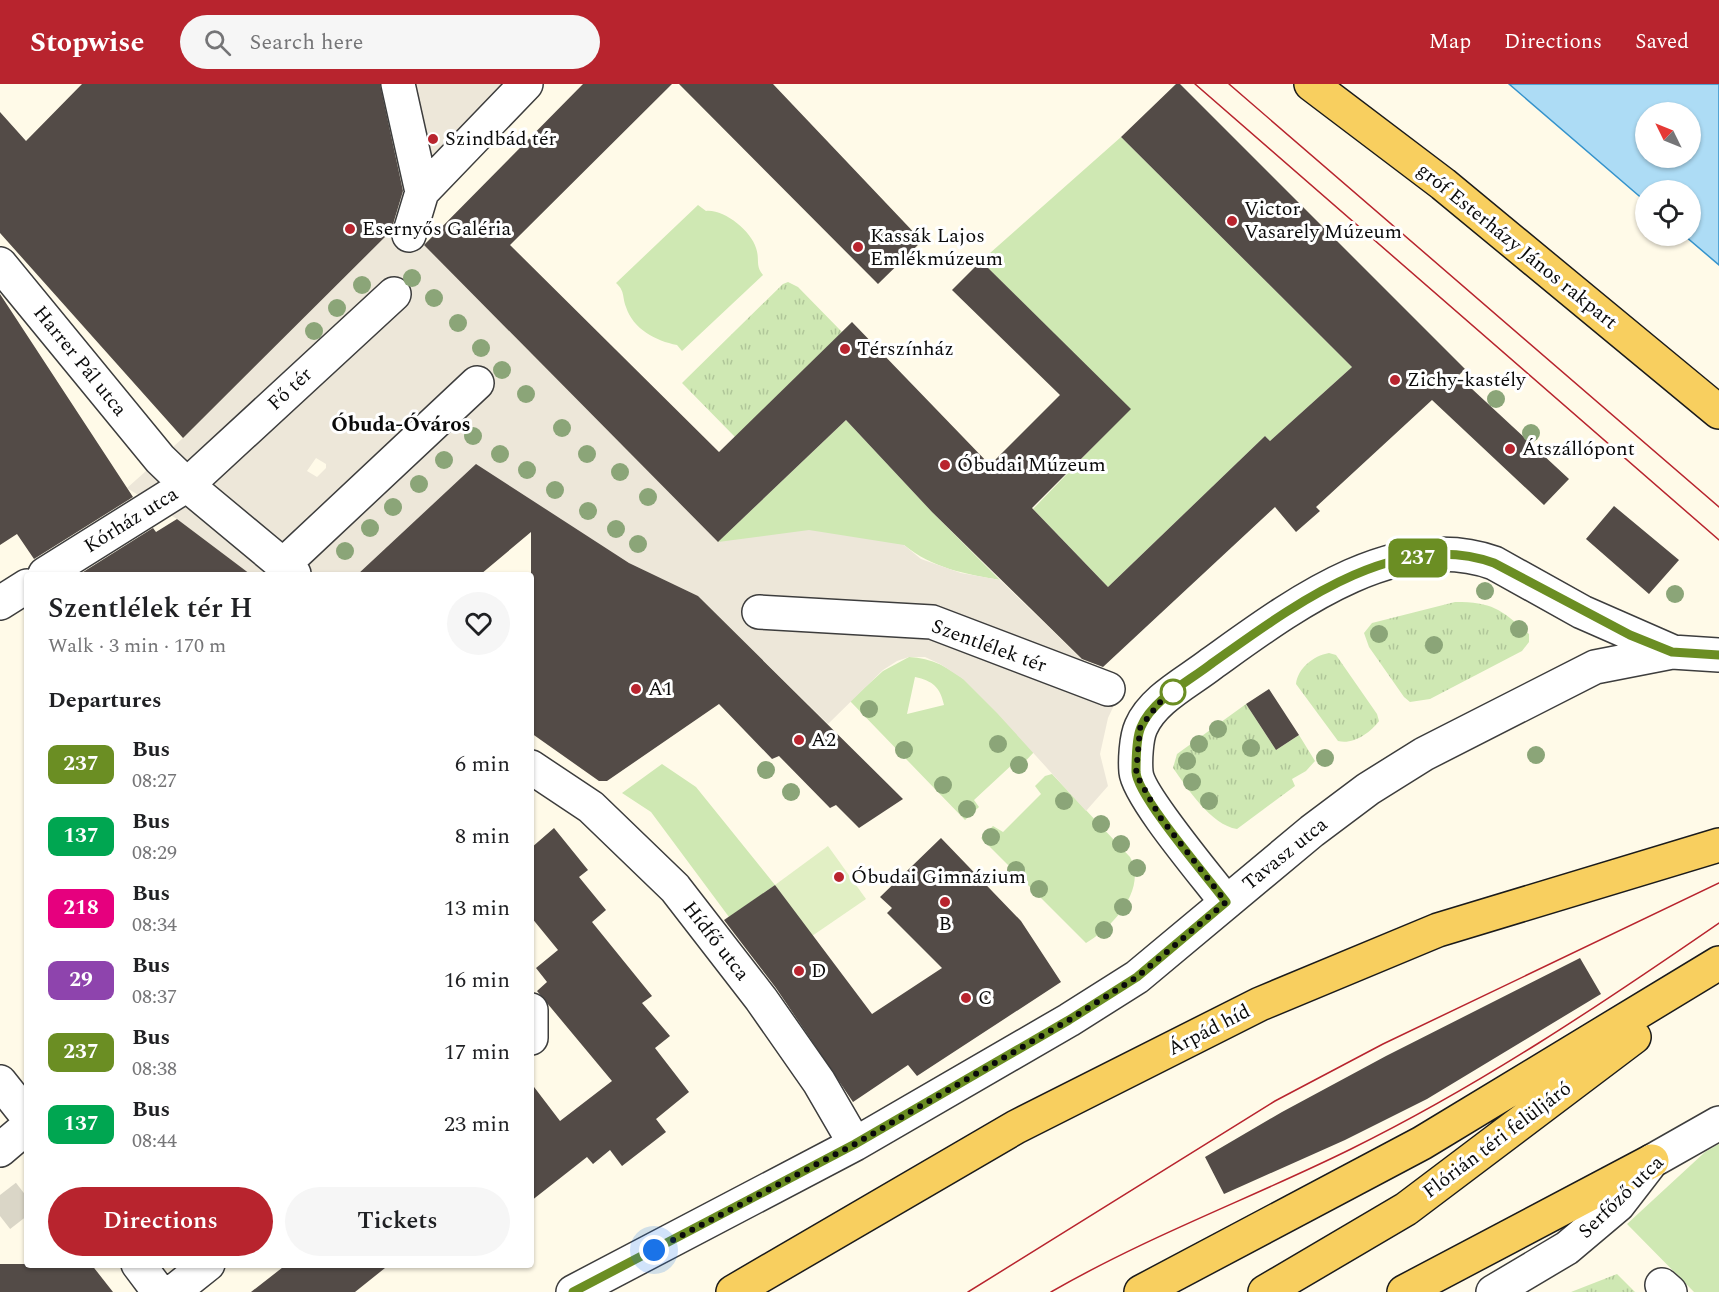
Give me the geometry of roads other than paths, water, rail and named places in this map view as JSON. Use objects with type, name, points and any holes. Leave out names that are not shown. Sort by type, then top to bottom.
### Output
[{"type":"main road","name":"gróf Esterházy János rakpart","points":[[1311,84],[1443,184],[1719,412]]},
{"type":"main road","name":"Árpád híd","points":[[733,1292],[1016,1127],[1260,1004],[1438,930],[1719,845]]},
{"type":"main road","points":[[1141,1292],[1422,1143],[1719,963]]},
{"type":"main road","name":"Flórián téri felüljáró","points":[[1266,1292],[1406,1209],[1719,972]]},
{"type":"main road","points":[[1404,1292],[1652,1161]]},
{"type":"street","points":[[398,84],[422,192]]},
{"type":"street","points":[[409,235],[422,192],[521,85]]},
{"type":"street","name":"Harrer Pál utca","points":[[0,264],[160,459],[187,485]]},
{"type":"street","name":"Fő tér","points":[[187,485],[393,294]]},
{"type":"street","points":[[187,485],[289,570],[477,383]]},
{"type":"street","name":"Kórház utca","points":[[48,572],[187,485]]},
{"type":"street","points":[[1226,902],[1160,817],[1136,774],[1140,728],[1159,703],[1246,639],[1333,583],[1410,559],[1443,553],[1472,555],[1494,563],[1630,635],[1672,652],[1719,656]]},
{"type":"street","points":[[0,603],[24,588]]},
{"type":"street","name":"Szentlélek tér","points":[[759,612],[932,622],[1108,689]]},
{"type":"street","name":"Tavasz utca","points":[[573,1292],[855,1144],[1069,1020],[1137,977],[1340,810],[1424,754],[1595,667],[1672,652]]},
{"type":"street","name":"Hídfő utca","points":[[534,773],[591,807],[675,888],[761,999],[819,1082],[855,1144]]},
{"type":"street","points":[[0,1082],[24,1112]]},
{"type":"street","name":"Serfőző utca","points":[[1493,1292],[1567,1248],[1618,1205],[1652,1161],[1719,1123]]},
{"type":"street","points":[[0,1150],[24,1130]]},
{"type":"street","points":[[141,1268],[159,1292]]},
{"type":"street","points":[[173,1292],[203,1268]]},
{"type":"water","points":[[1509,84],[1719,84],[1719,265],[1697,246],[1701,246],[1701,180],[1635,180],[1635,192]]},
{"type":"tunnel","points":[[0,1216],[24,1197]]},
{"type":"tram line","points":[[1195,84],[1719,540]]},
{"type":"tram line","points":[[1229,84],[1719,507]]},
{"type":"tram line","points":[[968,1292],[1275,1101],[1383,1044],[1719,883]]},
{"type":"tram line","points":[[1051,1292],[1162,1235],[1351,1149],[1447,1098],[1585,1014],[1719,923]]},
{"type":"place","name":"Szindbád tér","points":[[433,139]]},
{"type":"place","name":"Victor Vasarely Múzeum","points":[[1232,221]]},
{"type":"place","name":"Esernyős Galéria","points":[[350,229]]},
{"type":"place","name":"Kassák Lajos Emlékmúzeum","points":[[858,247]]},
{"type":"place","name":"Térszínház","points":[[845,349]]},
{"type":"place","name":"Zichy-kastély","points":[[1395,380]]},
{"type":"place","name":"Átszállópont","points":[[1510,449]]},
{"type":"place","name":"Óbudai Múzeum","points":[[945,465]]},
{"type":"place","name":"A1","points":[[636,689]]},
{"type":"place","name":"A2","points":[[799,740]]},
{"type":"place","name":"Óbudai Gimnázium","points":[[839,877]]},
{"type":"place","name":"B","points":[[945,902]]},
{"type":"place","name":"D","points":[[799,971]]},
{"type":"place","name":"C","points":[[966,998]]},
{"type":"district","name":"Óbuda-Óváros","points":[[401,425]]}]
